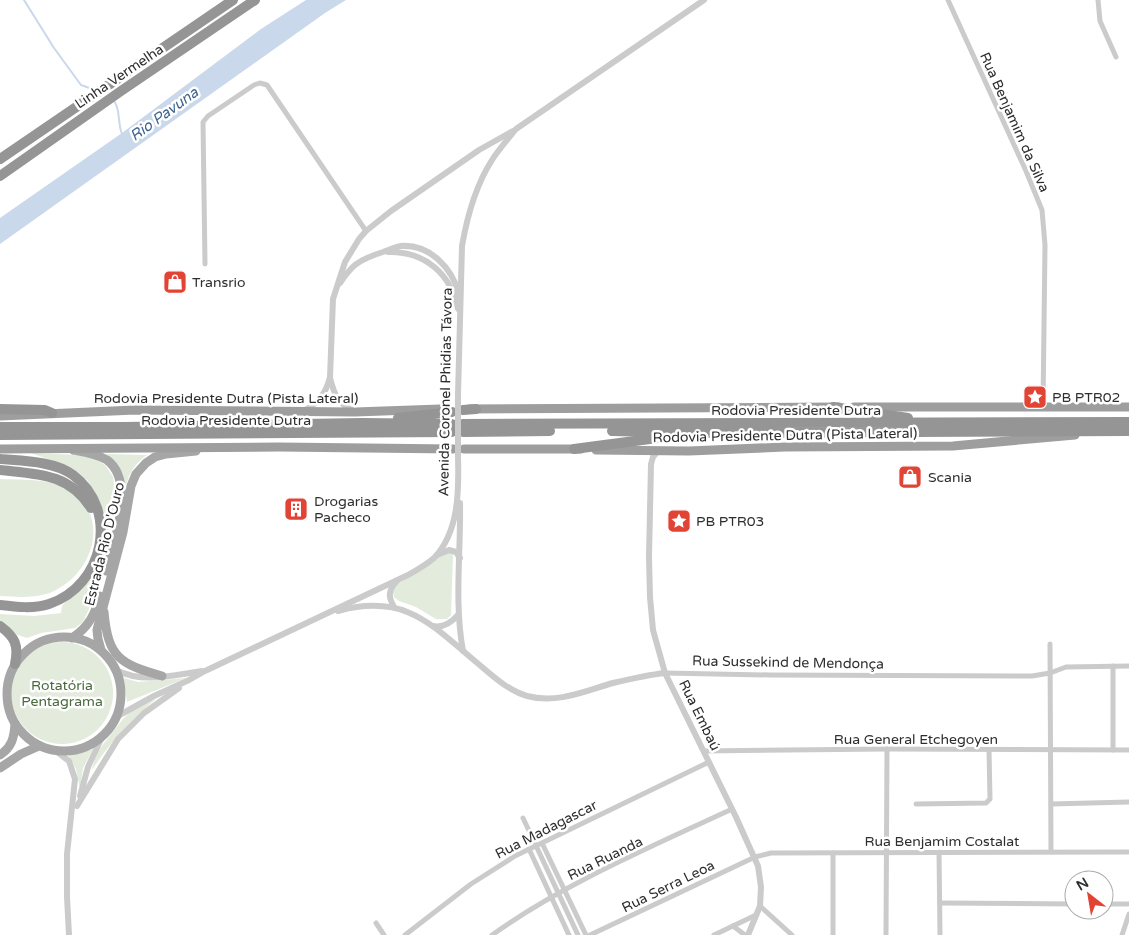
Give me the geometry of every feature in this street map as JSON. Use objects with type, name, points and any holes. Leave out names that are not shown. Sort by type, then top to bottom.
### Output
[{"type":"highway","name":"Linha Vermelha","points":[[21,145],[233,0]]},
{"type":"highway","name":"Linha Vermelha","points":[[0,176],[100,105],[255,0]]},
{"type":"highway","points":[[0,159],[21,145]]},
{"type":"highway","points":[[0,164],[21,145]]},
{"type":"highway","name":"Rodovia Presidente Dutra (Pista Lateral)","points":[[476,409],[833,406],[1129,407]]},
{"type":"highway","points":[[833,406],[938,422]]},
{"type":"highway","points":[[0,409],[45,410],[52,413]]},
{"type":"highway","points":[[463,409],[476,409]]},
{"type":"highway","name":"Rodovia Presidente Dutra (Pista Lateral)","points":[[0,416],[135,410],[355,412],[452,410]]},
{"type":"highway","points":[[362,423],[452,410]]},
{"type":"highway","name":"Rodovia Presidente Dutra","points":[[1129,422],[938,422],[463,428],[698,433],[1129,431]]},
{"type":"highway","name":"Rodovia Presidente Dutra","points":[[0,427],[362,423],[452,428],[0,435]]},
{"type":"highway","name":"Rodovia Presidente Dutra (Pista Lateral)","points":[[464,449],[658,451],[785,447],[953,446],[1045,439],[1105,431]]},
{"type":"highway","points":[[574,449],[698,433]]},
{"type":"highway","points":[[0,440],[102,437],[123,434]]},
{"type":"highway","points":[[0,449],[453,449]]},
{"type":"highway","points":[[0,459],[53,466],[73,475],[88,489],[99,516],[101,527],[96,559],[88,576],[79,587],[59,599],[42,605],[0,605]]},
{"type":"highway","points":[[0,470],[46,476],[68,483],[84,498],[101,527]]},
{"type":"highway","points":[[0,626],[10,634],[16,644],[18,654],[15,664]]},
{"type":"main road","name":"Estrada Rio D'Ouro","points":[[101,651],[97,630],[123,532],[131,486],[138,471],[151,459],[161,455],[220,448]]},
{"type":"main road","name":"Estrada Rio D'Ouro","points":[[71,449],[100,457],[109,462],[120,478],[122,496],[118,521],[95,611],[83,630],[72,638]]},
{"type":"main road","points":[[104,605],[107,633],[110,643],[119,657],[138,669],[162,676]]},
{"type":"main road","points":[[61,637],[82,640],[101,651],[116,670],[121,698],[116,717],[102,737],[94,743],[76,750],[56,751],[38,746],[25,736],[15,724],[10,714],[6,694],[15,664],[22,655],[40,642],[61,637]]},
{"type":"main road","points":[[0,755],[13,741],[15,724]]},
{"type":"main road","points":[[0,768],[21,754],[38,746]]},
{"type":"street","name":"Avenida Coronel Phidias Távora","points":[[302,411],[314,405],[327,389],[330,377],[332,309],[336,287],[348,257],[366,231],[435,180],[479,150],[516,129],[704,0]]},
{"type":"street","name":"Rua Benjamim da Silva","points":[[948,0],[1042,210],[1045,245],[1043,408]]},
{"type":"street","points":[[1098,0],[1100,21],[1116,57]]},
{"type":"street","points":[[205,264],[203,122],[208,116],[254,85],[260,83],[267,85],[366,231]]},
{"type":"street","name":"Avenida Coronel Phidias Távora","points":[[116,717],[205,671],[419,569],[435,556],[442,547],[450,529],[459,494],[458,395],[462,246],[466,224],[486,171],[516,129]]},
{"type":"street","points":[[336,287],[356,265],[376,254],[404,246],[424,250],[437,258],[448,269],[456,284],[460,301]]},
{"type":"street","points":[[376,254],[390,252],[406,253],[418,256],[431,263],[448,283],[455,297],[460,320]]},
{"type":"street","name":"Avenida Coronel Phidias Távora","points":[[330,377],[338,400],[355,412]]},
{"type":"street","points":[[638,450],[651,464]]},
{"type":"street","name":"Rua Embaú","points":[[658,451],[653,457],[651,464],[649,557],[650,604],[653,630],[665,673],[755,857],[761,880],[760,906],[747,935]]},
{"type":"street","points":[[459,494],[460,559],[458,615],[463,651]]},
{"type":"street","points":[[435,556],[449,550],[456,552],[460,559]]},
{"type":"street","points":[[394,607],[389,595],[391,588],[397,580]]},
{"type":"street","name":"Rua Sussekind de Mendonça","points":[[325,615],[353,607],[381,606],[394,607],[411,612],[432,625],[496,678],[516,692],[539,698],[569,697],[615,683],[665,673],[1032,676],[1050,673],[1066,667],[1129,666]]},
{"type":"street","points":[[432,625],[443,626],[458,615]]},
{"type":"street","points":[[1050,644],[1051,852]]},
{"type":"street","points":[[1113,666],[1114,750]]},
{"type":"street","name":"Avenida Coronel Phidias Távora","points":[[116,670],[132,677],[144,678],[205,671]]},
{"type":"street","points":[[77,806],[118,739],[158,702],[189,680]]},
{"type":"street","points":[[69,830],[88,767],[102,737]]},
{"type":"street","points":[[886,935],[887,749]]},
{"type":"street","name":"Rua General Etchegoyen","points":[[704,751],[887,749],[1129,750]]},
{"type":"street","points":[[916,804],[986,803],[990,799],[989,750]]},
{"type":"street","points":[[56,751],[69,762],[75,778],[66,874],[69,935]]},
{"type":"street","name":"Rua Madagascar","points":[[405,935],[495,868],[529,848],[709,762]]},
{"type":"street","points":[[1052,804],[1129,802]]},
{"type":"street","name":"Rua Ruanda","points":[[492,935],[550,897],[732,809]]},
{"type":"street","points":[[523,818],[540,844],[586,935]]},
{"type":"street","points":[[540,844],[558,893],[578,935]]},
{"type":"street","points":[[529,848],[568,935]]},
{"type":"street","name":"Rua Benjamim Costalat","points":[[755,857],[770,852],[1129,852]]},
{"type":"street","points":[[939,852],[940,935]]},
{"type":"street","points":[[833,853],[833,935]]},
{"type":"street","name":"Rua Serra Leoa","points":[[590,935],[755,857]]},
{"type":"street","points":[[940,903],[1064,904]]},
{"type":"street","points":[[1114,904],[1129,904]]},
{"type":"street","points":[[760,906],[792,935]]},
{"type":"street","points":[[1122,935],[1129,914]]},
{"type":"street","points":[[714,935],[757,915]]},
{"type":"street","points":[[376,923],[384,935]]},
{"type":"street","points":[[733,926],[747,935]]},
{"type":"green space","points":[[31,453],[80,455],[96,459],[106,466],[113,477],[116,500],[108,540],[89,609],[83,622],[75,628],[41,633],[27,638],[15,634],[0,621],[0,614],[34,616],[61,613],[62,606],[67,600],[88,583],[98,564],[105,523],[98,497],[87,480],[70,467]]},
{"type":"green space","points":[[106,454],[147,455],[133,469],[125,489],[118,470]]},
{"type":"green space","points":[[0,479],[34,480],[59,485],[81,500],[89,513],[93,527],[93,541],[88,556],[69,581],[56,590],[36,596],[0,596]]},
{"type":"green space","points":[[446,552],[453,555],[451,615],[447,619],[436,619],[394,597],[392,588]]},
{"type":"green space","name":"Rotatória Pentagrama","points":[[62,642],[81,646],[98,657],[109,674],[113,693],[109,712],[98,729],[81,740],[62,744],[43,740],[26,729],[15,712],[11,693],[15,674],[26,657],[43,646]]},
{"type":"green space","points":[[124,678],[138,682],[186,678],[127,702]]},
{"type":"green space","points":[[156,699],[120,733],[91,771],[98,751],[123,719],[132,710]]},
{"type":"green space","points":[[93,749],[83,768],[80,789],[76,769],[68,754],[78,754]]},
{"type":"water","name":"Rio Pavuna","points":[[306,0],[346,0],[0,244],[0,218],[122,133],[261,29]]},
{"type":"waterway","points":[[24,0],[54,48],[81,85],[95,90]]},
{"type":"waterway","name":"Rio Pavuna","points":[[114,101],[118,108],[122,134]]},
{"type":"place","name":"Transrio","points":[[175,282]]},
{"type":"place","name":"PB PTR02","points":[[1035,397]]},
{"type":"place","name":"Scania","points":[[910,477]]},
{"type":"place","name":"Drogarias Pacheco","points":[[296,509]]},
{"type":"place","name":"PB PTR03","points":[[679,521]]}]
